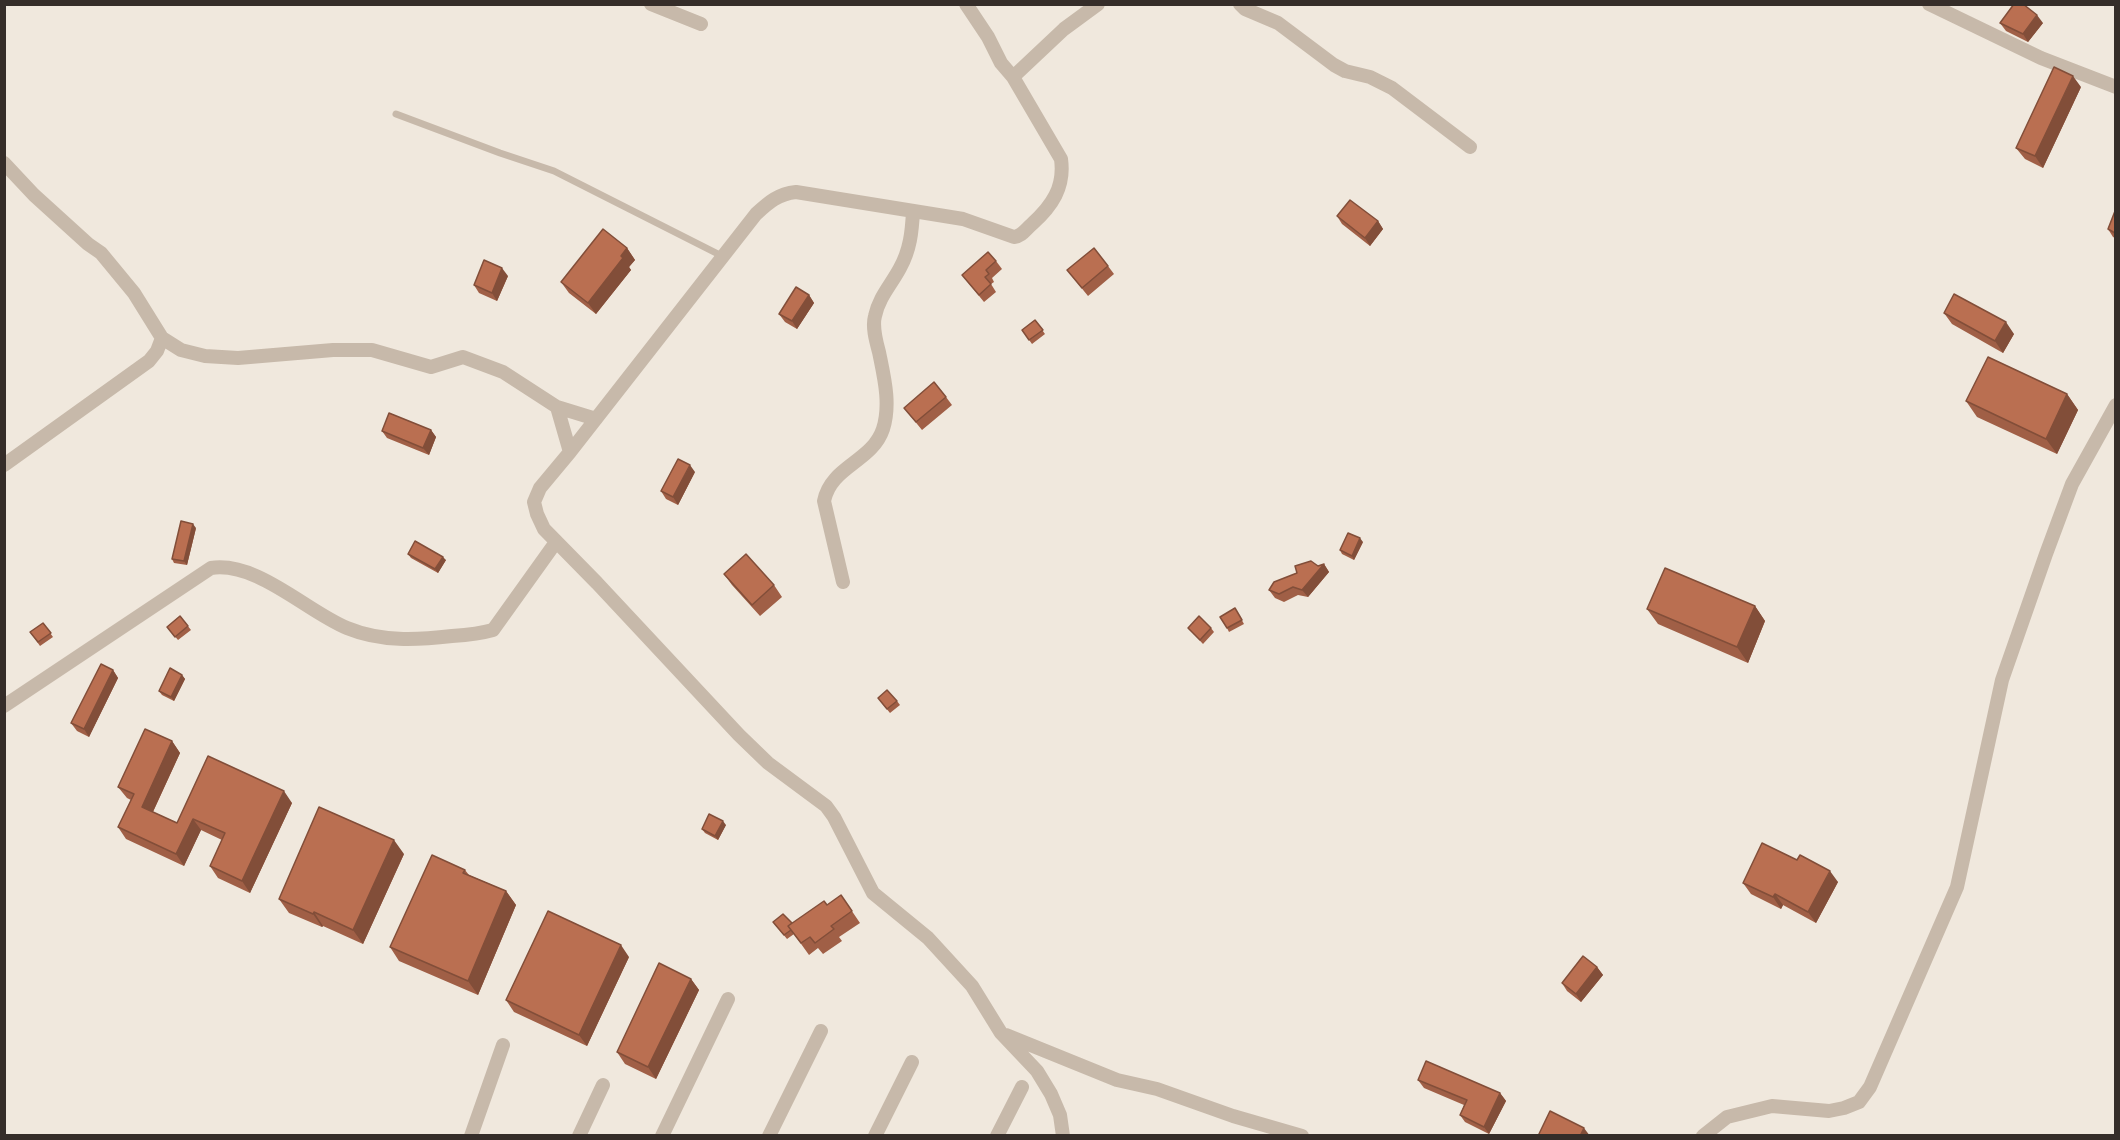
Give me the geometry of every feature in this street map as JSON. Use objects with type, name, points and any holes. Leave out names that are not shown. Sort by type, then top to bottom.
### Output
[{"type":"street","points":[[651,4],[701,24]]},
{"type":"street","points":[[966,4],[988,37],[1001,63],[1013,77],[1061,159],[1063,174],[1050,205],[1020,236],[1014,237],[963,219],[796,192],[783,193],[771,200],[756,214],[722,256],[540,488],[534,502],[544,529],[739,735],[768,763],[826,806],[834,817],[873,893],[886,906],[928,938],[965,978],[1001,1034],[1037,1071],[1047,1086],[1060,1115],[1063,1136]]},
{"type":"street","points":[[1013,77],[1064,29],[1098,4]]},
{"type":"street","points":[[1240,4],[1250,12],[1278,23],[1334,65],[1345,71],[1370,77],[1392,88],[1470,147]]},
{"type":"street","points":[[1929,4],[2041,58],[2115,87]]},
{"type":"street","points":[[4,163],[34,195],[101,253],[134,293],[162,338],[181,350],[238,358],[333,350],[372,350],[431,367],[463,357],[503,372],[557,407],[596,419]]},
{"type":"street","points":[[843,582],[824,501],[826,490],[841,472],[874,446],[883,429],[886,386],[874,319],[880,298],[900,268],[910,245],[913,211]]},
{"type":"street","points":[[4,465],[149,361],[157,351],[162,338]]},
{"type":"street","points":[[1703,1136],[1727,1117],[1772,1106],[1829,1111],[1844,1108],[1859,1102],[1870,1087],[1958,887],[2007,664],[2073,484],[2115,405]]},
{"type":"street","points":[[557,407],[570,452]]},
{"type":"street","points":[[4,706],[211,568],[229,567],[248,572],[347,628],[392,639],[420,640],[493,630],[556,542]]},
{"type":"street","points":[[662,1136],[728,999]]},
{"type":"street","points":[[769,1136],[821,1031]]},
{"type":"street","points":[[1001,1034],[1117,1080],[1157,1089],[1233,1116],[1302,1136]]},
{"type":"street","points":[[471,1136],[503,1045]]},
{"type":"street","points":[[875,1136],[912,1062]]},
{"type":"street","points":[[579,1136],[603,1085]]},
{"type":"street","points":[[997,1136],[1022,1087]]},
{"type":"lane","points":[[396,114],[554,171],[722,256]]},
{"type":"building","points":[[2014,4],[2023,4],[2037,15],[2023,34],[2000,23]]},
{"type":"building","points":[[2054,67],[2073,76],[2035,156],[2016,148]]},
{"type":"building","points":[[1350,200],[1378,221],[1365,238],[1337,216]]},
{"type":"building","points":[[2115,211],[2115,233],[2108,229]]},
{"type":"building","points":[[603,229],[627,248],[621,256],[623,258],[588,303],[561,282]]},
{"type":"building","points":[[1094,248],[1108,266],[1082,288],[1067,270]]},
{"type":"building","points":[[988,252],[996,261],[986,270],[989,274],[985,277],[991,284],[979,295],[962,275]]},
{"type":"building","points":[[484,260],[502,268],[492,293],[474,285]]},
{"type":"building","points":[[796,287],[809,295],[792,321],[779,314]]},
{"type":"building","points":[[1954,294],[2006,322],[1995,341],[1944,313]]},
{"type":"building","points":[[1035,320],[1043,330],[1029,340],[1022,330]]},
{"type":"building","points":[[1988,357],[2067,394],[2046,439],[1966,401]]},
{"type":"building","points":[[934,382],[946,397],[916,422],[904,408]]},
{"type":"building","points":[[389,413],[431,430],[423,448],[382,431]]},
{"type":"building","points":[[678,459],[690,465],[673,497],[661,491]]},
{"type":"building","points":[[181,521],[193,524],[184,561],[172,559]]},
{"type":"building","points":[[1348,533],[1360,538],[1352,556],[1340,550]]},
{"type":"building","points":[[415,541],[443,557],[435,569],[408,554]]},
{"type":"building","points":[[746,554],[774,585],[752,605],[724,574]]},
{"type":"building","points":[[1311,561],[1318,566],[1324,564],[1302,590],[1293,587],[1279,594],[1269,590],[1274,582],[1297,573],[1295,566]]},
{"type":"building","points":[[1665,568],[1755,606],[1737,647],[1647,609]]},
{"type":"building","points":[[1235,608],[1242,620],[1227,628],[1220,617]]},
{"type":"building","points":[[180,616],[188,626],[175,637],[167,627]]},
{"type":"building","points":[[1199,616],[1211,628],[1200,640],[1188,628]]},
{"type":"building","points":[[43,623],[51,633],[38,642],[30,632]]},
{"type":"building","points":[[101,664],[113,670],[84,729],[71,723]]},
{"type":"building","points":[[170,668],[182,675],[171,697],[159,691]]},
{"type":"building","points":[[887,690],[897,701],[887,709],[878,698]]},
{"type":"building","points":[[145,729],[172,741],[142,807],[177,823],[208,756],[284,791],[242,881],[210,866],[225,833],[193,819],[176,854],[118,827],[134,794],[118,787]]},
{"type":"building","points":[[319,807],[394,840],[353,930],[279,899]]},
{"type":"building","points":[[709,814],[723,821],[715,836],[702,829]]},
{"type":"building","points":[[1762,843],[1797,860],[1800,855],[1830,871],[1808,912],[1775,894],[1773,897],[1743,883]]},
{"type":"building","points":[[432,855],[465,870],[463,873],[506,891],[468,981],[390,947]]},
{"type":"building","points":[[841,895],[852,911],[831,926],[834,929],[815,943],[810,937],[801,943],[788,926],[824,901],[827,905]]},
{"type":"building","points":[[548,911],[621,945],[579,1035],[506,1000]]},
{"type":"building","points":[[783,914],[792,923],[788,926],[791,930],[784,935],[773,922]]},
{"type":"building","points":[[1583,956],[1597,967],[1576,994],[1562,983]]},
{"type":"building","points":[[659,963],[691,979],[648,1067],[617,1052]]},
{"type":"building","points":[[1426,1061],[1500,1093],[1484,1127],[1460,1115],[1467,1100],[1418,1080]]},
{"type":"building","points":[[1550,1111],[1584,1128],[1580,1136],[1538,1136]]}]
